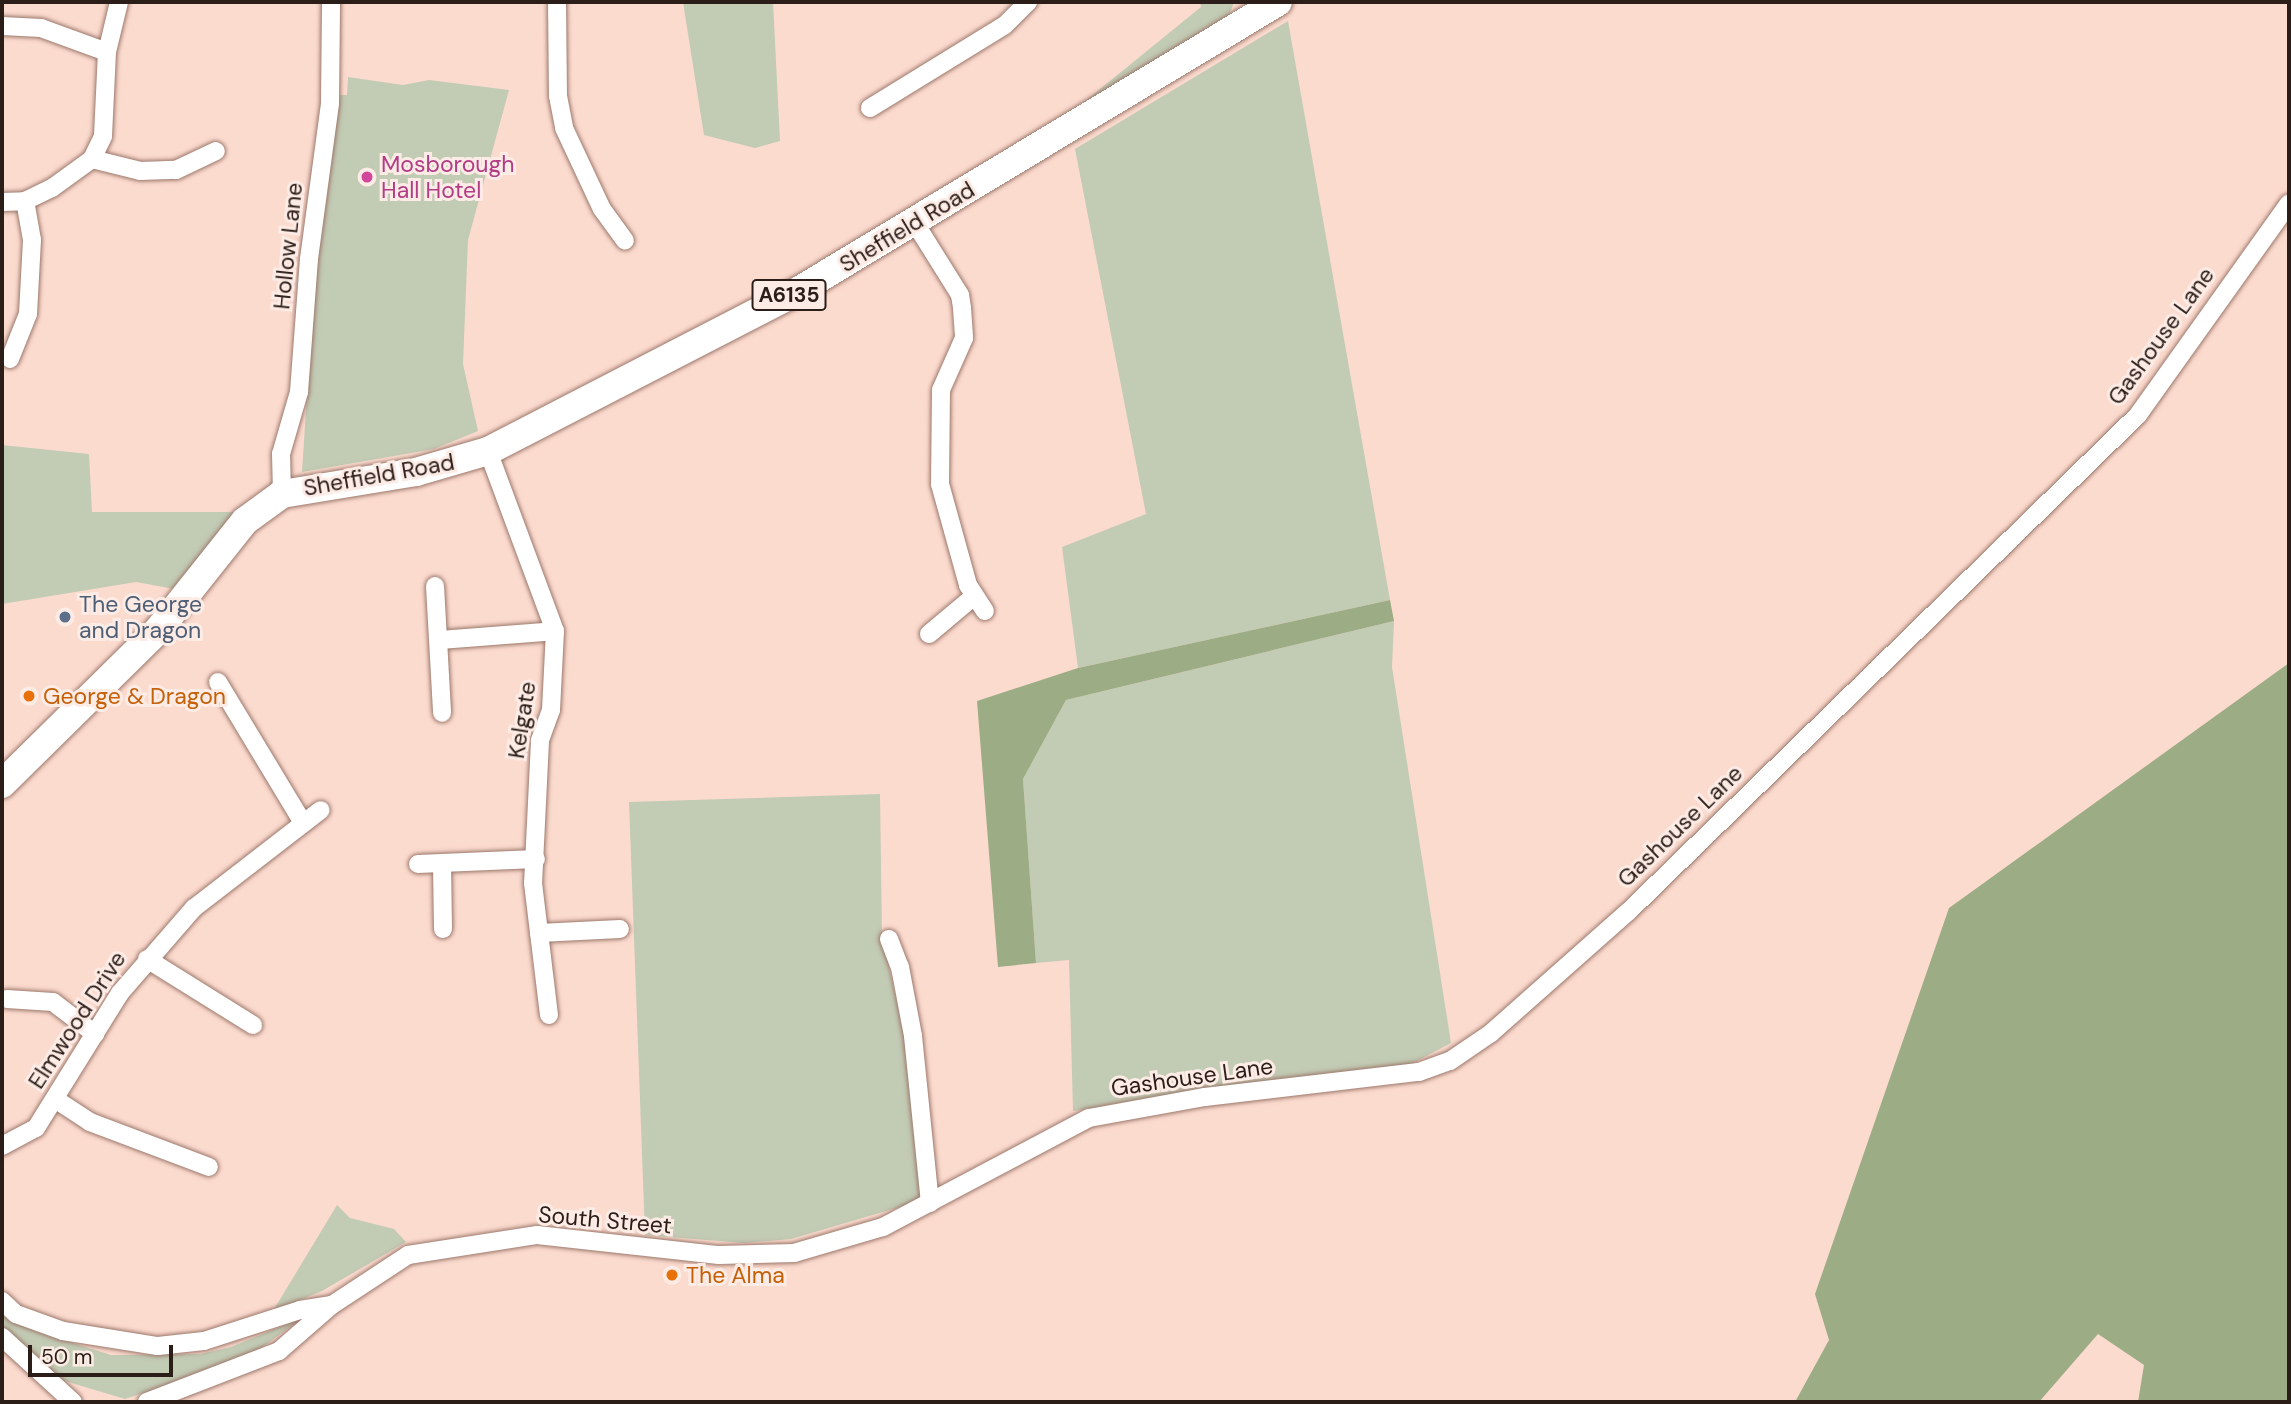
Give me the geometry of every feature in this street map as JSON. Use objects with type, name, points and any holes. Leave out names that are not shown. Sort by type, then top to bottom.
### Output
[{"type":"main road","name":"Sheffield Road","points":[[282,494],[416,472],[488,451],[798,291],[1279,2]]},
{"type":"main road","name":"A6135","points":[[2,784],[159,629],[245,521],[282,494]]},
{"type":"street","points":[[2,202],[25,201],[92,159],[103,136],[107,52],[119,2]]},
{"type":"street","name":"Hollow Lane","points":[[282,494],[281,454],[299,392],[309,259],[330,103],[331,2]]},
{"type":"street","points":[[557,2],[558,96],[564,128],[602,208],[625,241]]},
{"type":"street","points":[[870,108],[1005,25],[1028,2]]},
{"type":"street","points":[[2,26],[41,28],[107,52]]},
{"type":"street","points":[[92,159],[140,171],[176,170],[216,151]]},
{"type":"street","points":[[10,359],[28,314],[32,240],[25,201]]},
{"type":"street","name":"Gashouse Lane","points":[[930,1203],[1089,1118],[1205,1097],[1419,1072],[1450,1061],[1491,1033],[1629,911],[2138,415],[2289,203]]},
{"type":"street","points":[[915,223],[960,295],[964,338],[941,390],[940,484],[973,597],[985,611]]},
{"type":"street","name":"Kelgate","points":[[488,451],[555,631],[551,710],[540,741],[533,883],[549,1014]]},
{"type":"street","points":[[435,586],[442,713]]},
{"type":"street","points":[[929,634],[973,597]]},
{"type":"street","points":[[439,640],[555,631]]},
{"type":"street","points":[[218,682],[302,821]]},
{"type":"street","name":"Elmwood Drive","points":[[2,1146],[36,1128],[95,1034],[147,959],[194,908],[302,821],[320,810]]},
{"type":"street","points":[[418,864],[536,859]]},
{"type":"street","points":[[442,864],[443,929]]},
{"type":"street","points":[[539,933],[620,929]]},
{"type":"street","points":[[889,939],[900,967],[913,1036],[930,1203]]},
{"type":"street","points":[[147,959],[253,1025]]},
{"type":"street","points":[[7,999],[53,1002],[95,1034]]},
{"type":"street","points":[[54,1100],[90,1122],[209,1167]]},
{"type":"street","name":"South Street","points":[[147,1402],[221,1377],[279,1351],[332,1305],[408,1255],[537,1235],[719,1255],[794,1253],[883,1227],[930,1203]]},
{"type":"street","points":[[2,1301],[16,1314],[63,1331],[158,1346],[204,1341],[300,1310],[332,1305]]},
{"type":"street","points":[[2,1337],[73,1402]]},
{"type":"green space","points":[[683,2],[773,2],[780,141],[755,148],[704,135]]},
{"type":"green space","points":[[1200,2],[1233,2],[1233,5],[1227,20],[1068,115],[1201,7]]},
{"type":"green space","points":[[1288,21],[1390,600],[1078,668],[1062,547],[1146,514],[1075,149]]},
{"type":"green space","points":[[348,77],[403,85],[429,80],[509,90],[468,240],[463,364],[478,431],[434,449],[302,472],[318,223],[340,95],[347,95]]},
{"type":"green space","points":[[2,445],[89,454],[92,512],[234,512],[174,589],[136,582],[2,604]]},
{"type":"green space","points":[[1390,600],[1394,621],[1066,700],[1023,779],[1036,963],[998,967],[977,701],[1078,668]]},
{"type":"green space","points":[[1394,621],[1392,667],[1451,1043],[1411,1064],[1073,1111],[1069,960],[1036,963],[1023,779],[1066,700]]},
{"type":"green space","points":[[2289,663],[2289,1402],[2138,1402],[2144,1365],[2098,1334],[2039,1402],[1795,1402],[1829,1340],[1815,1294],[1949,908]]},
{"type":"green space","points":[[880,794],[882,937],[908,1049],[923,1193],[920,1201],[791,1239],[744,1243],[645,1235],[629,802]]},
{"type":"green space","points":[[337,1205],[350,1218],[394,1229],[406,1242],[322,1291],[273,1311]]},
{"type":"green space","points":[[2,1312],[8,1320],[38,1332],[111,1355],[200,1354],[231,1347],[302,1318],[249,1357],[125,1399],[45,1375],[2,1325]]},
{"type":"place","name":"Mosborough Hall Hotel","points":[[367,177]]},
{"type":"place","name":"The George and Dragon","points":[[65,617]]},
{"type":"place","name":"George & Dragon","points":[[29,696]]},
{"type":"place","name":"The Alma","points":[[672,1275]]}]
